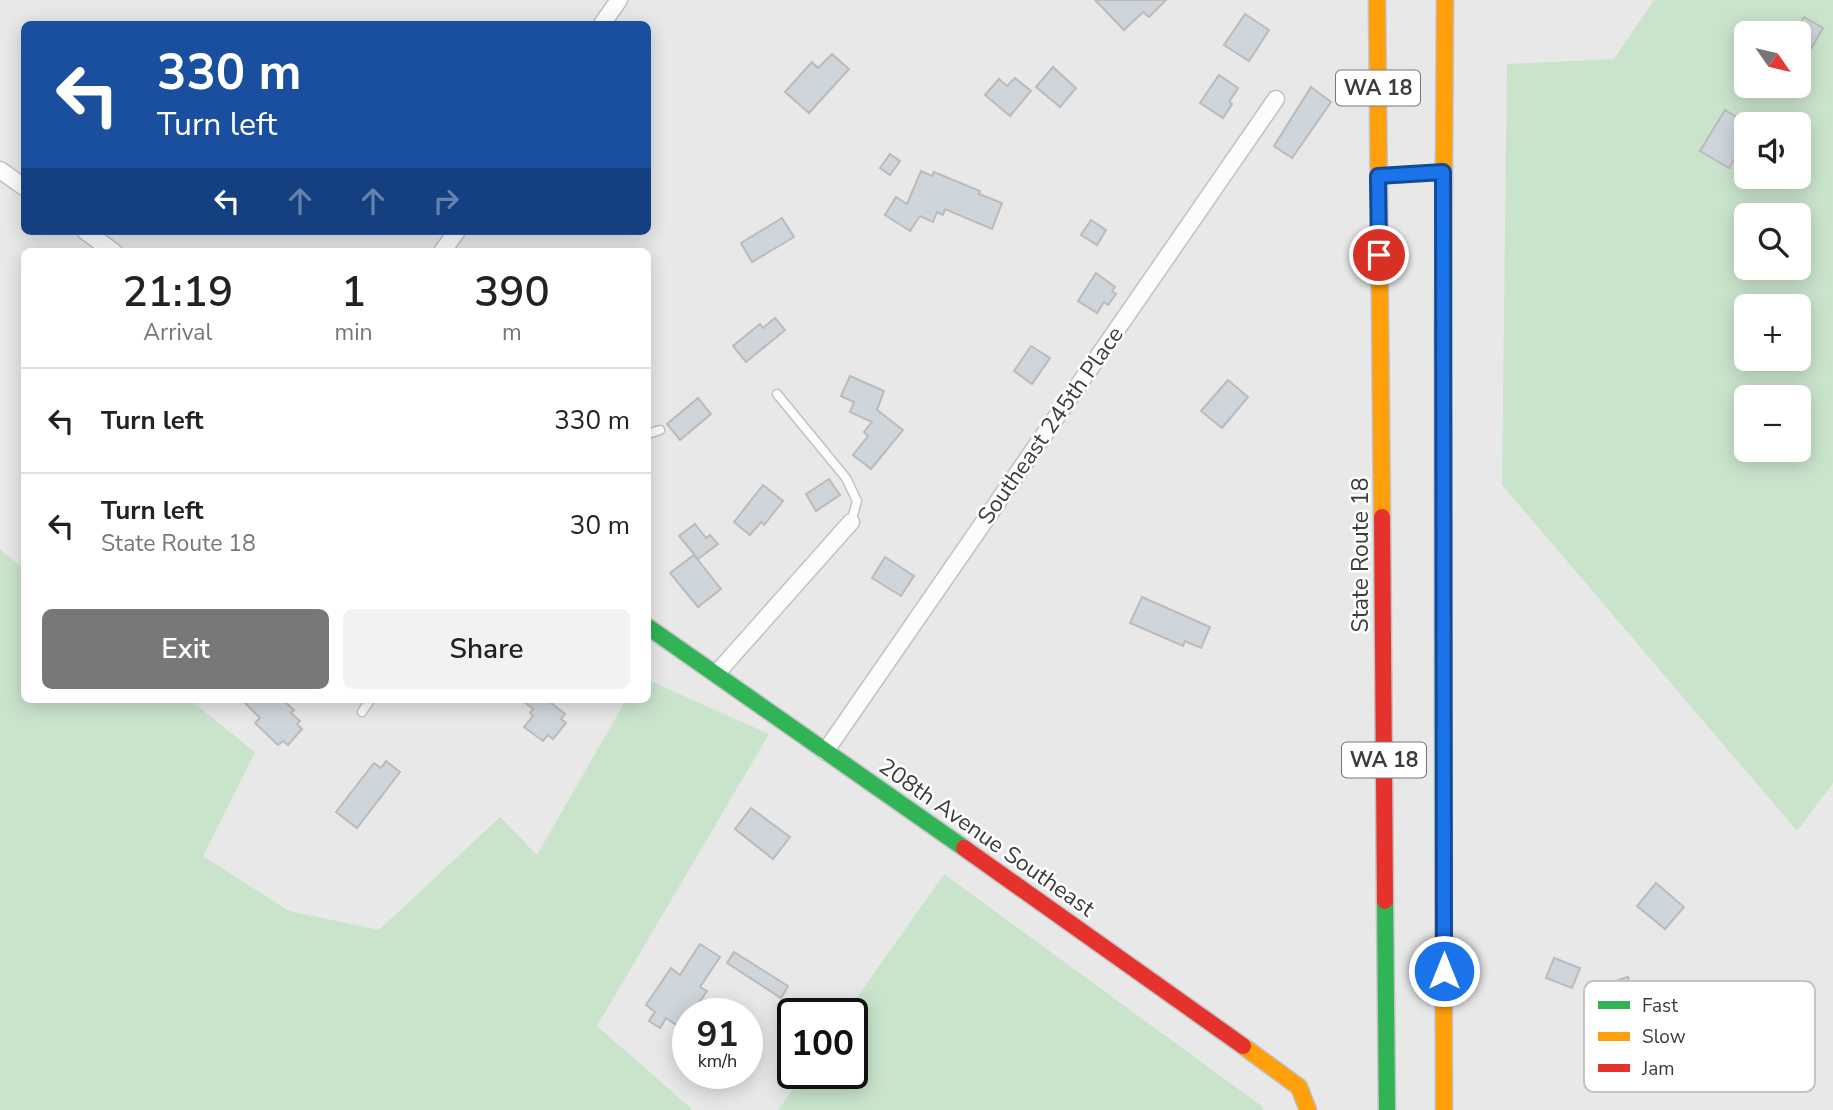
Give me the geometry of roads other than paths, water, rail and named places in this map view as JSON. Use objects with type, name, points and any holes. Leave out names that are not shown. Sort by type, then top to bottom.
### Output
[{"type":"main road","name":"State Route 18","points":[[1377,0],[1387,1110]]},
{"type":"main road","name":"WA 18","points":[[1444,1110],[1445,0]]},
{"type":"main road","name":"208th Avenue Southeast","points":[[651,629],[1142,972],[1299,1087],[1308,1110]]},
{"type":"street","points":[[604,21],[619,0]]},
{"type":"street","name":"Southeast 245th Place","points":[[825,752],[1276,99]]},
{"type":"street","points":[[0,170],[21,185]]},
{"type":"street","points":[[91,235],[108,248]]},
{"type":"street","points":[[716,674],[851,522]]},
{"type":"lane","points":[[1378,176],[1443,172]]},
{"type":"lane","points":[[777,394],[846,478],[857,501],[851,522]]},
{"type":"lane","points":[[651,433],[660,430]]},
{"type":"lane","points":[[362,712],[368,703]]}]
